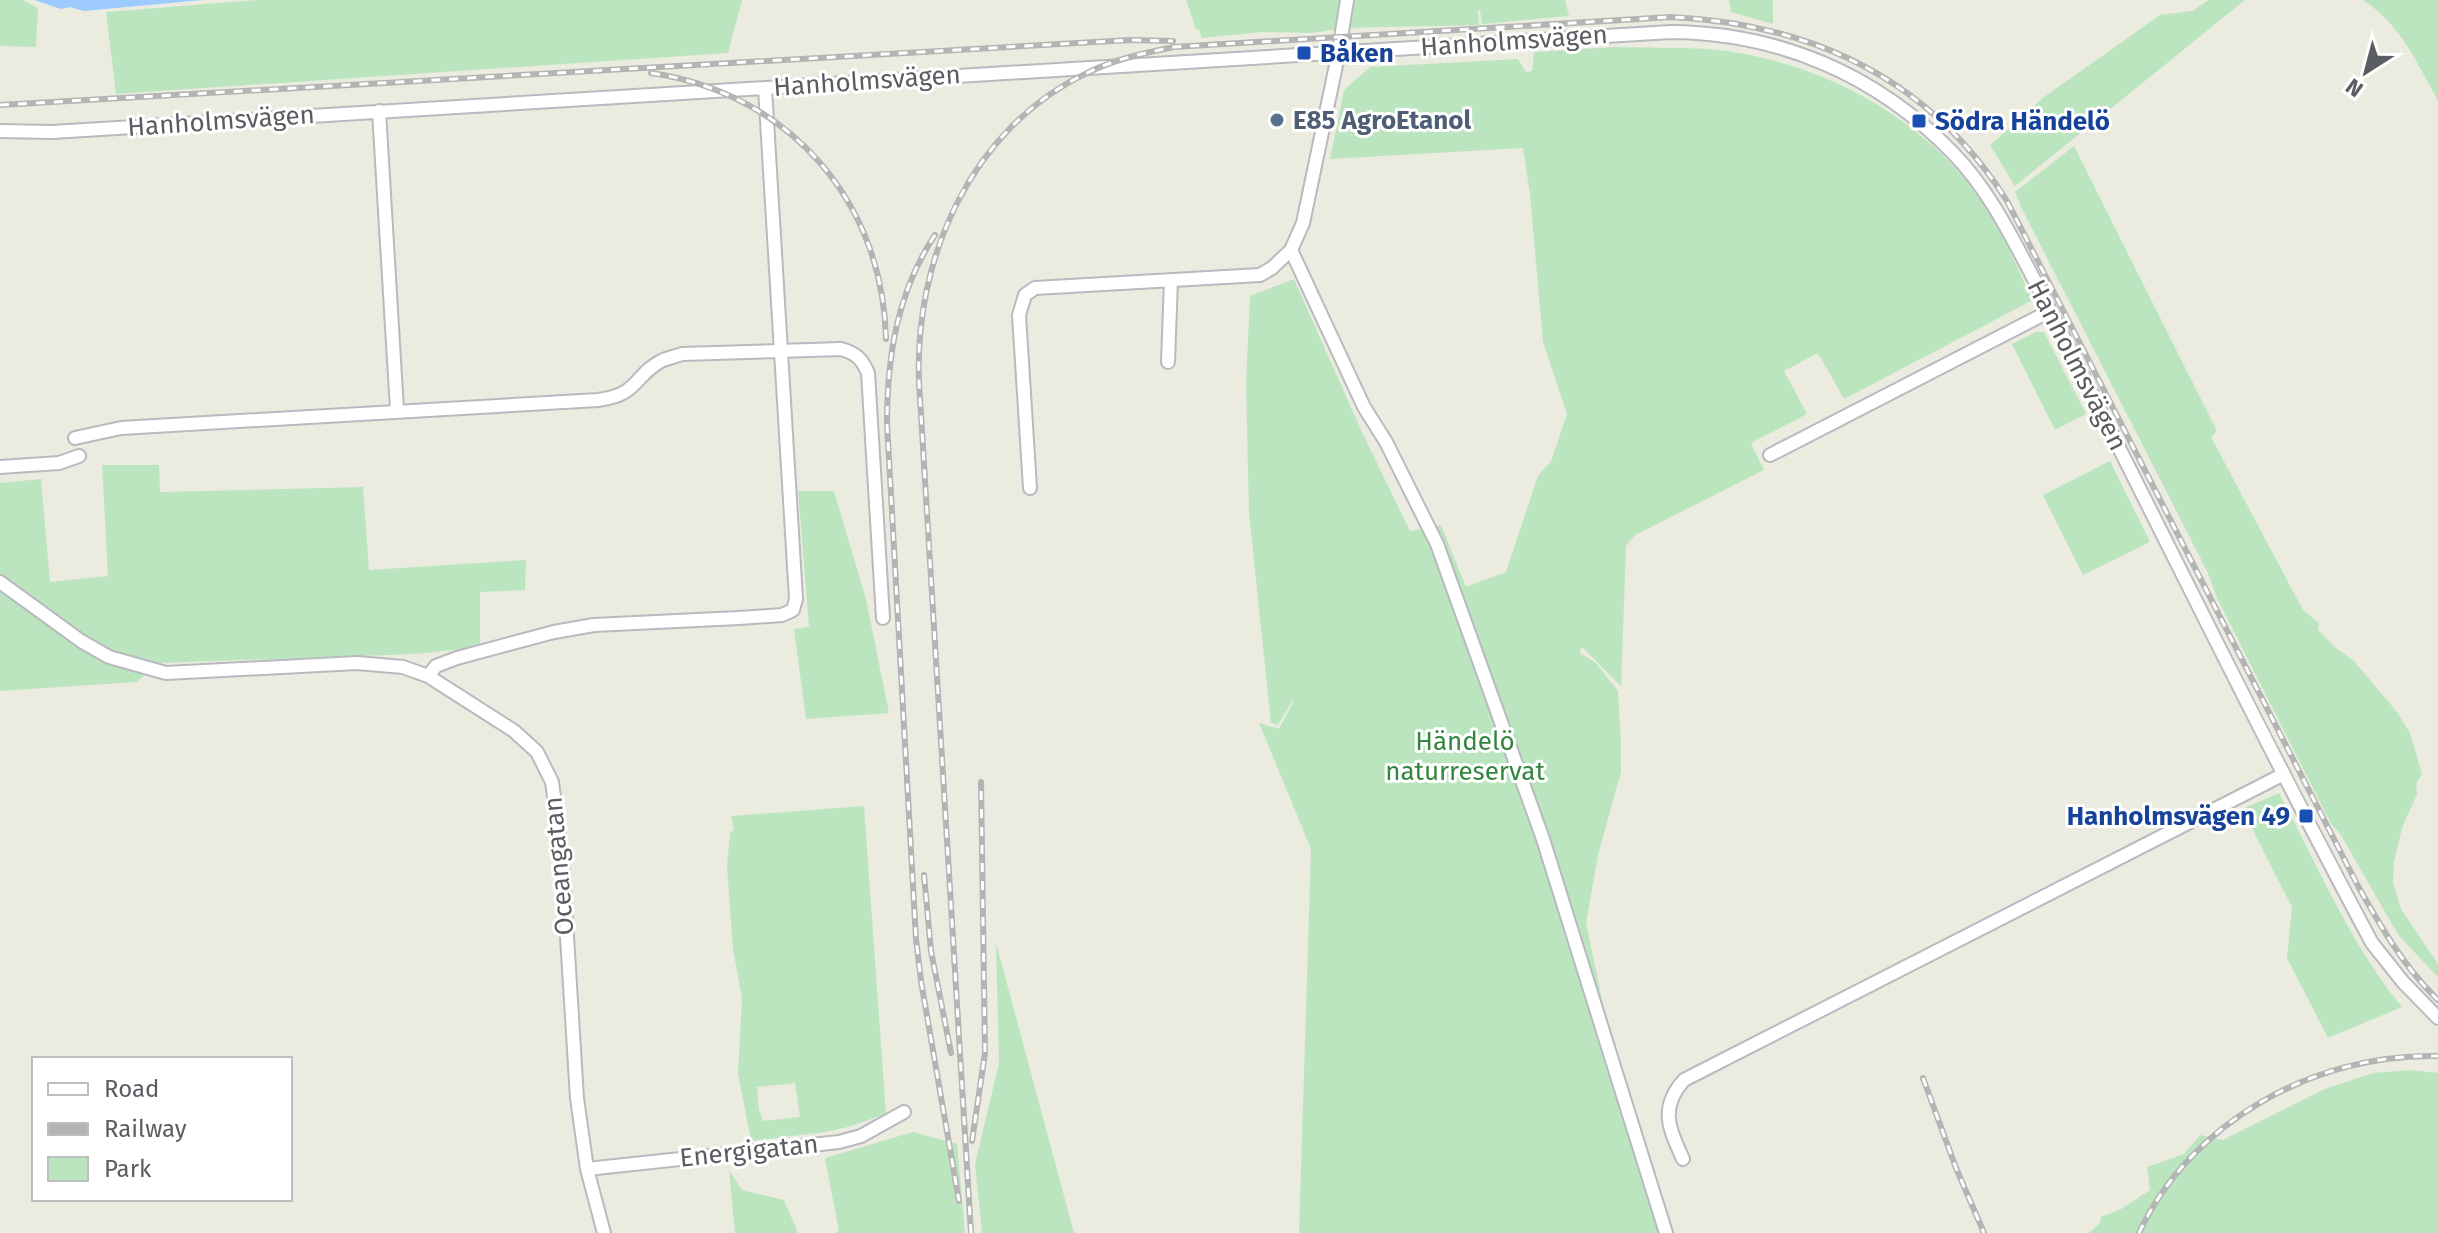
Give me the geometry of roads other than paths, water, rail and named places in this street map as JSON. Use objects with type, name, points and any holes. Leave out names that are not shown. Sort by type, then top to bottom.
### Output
[{"type":"street","points":[[1030,488],[1019,315],[1025,295],[1035,288],[1260,275],[1272,268],[1291,250],[1303,223],[1347,0]]},
{"type":"street","name":"Hanholmsvägen","points":[[0,131],[52,132],[1671,32],[1737,36],[1805,54],[1870,86],[1919,121],[1955,155],[1990,200],[2050,311],[2372,943],[2403,982],[2438,1018]]},
{"type":"street","points":[[428,676],[436,666],[457,658],[581,627],[782,615],[793,610],[796,599],[765,88]]},
{"type":"street","points":[[379,111],[397,410]]},
{"type":"street","points":[[1291,250],[1364,407],[1386,442],[1437,544],[1543,839],[1666,1233]]},
{"type":"street","points":[[1168,362],[1171,280]]},
{"type":"street","points":[[1770,455],[2050,311]]},
{"type":"street","points":[[75,438],[121,428],[616,397],[628,392],[662,361],[682,354],[841,349],[852,352],[863,361],[868,373],[883,618]]},
{"type":"street","points":[[0,467],[59,463],[79,456]]},
{"type":"street","name":"Oceangatan","points":[[0,582],[81,641],[109,657],[138,666],[181,674],[380,663],[403,667],[428,676],[514,731],[537,752],[552,782],[562,856],[577,1098],[587,1169],[604,1233]]},
{"type":"street","points":[[1683,1159],[1668,1118],[1670,1102],[1684,1080],[2284,774]]},
{"type":"street","name":"Energigatan","points":[[587,1169],[839,1142],[861,1136],[904,1112]]},
{"type":"water","points":[[34,0],[203,0],[84,11],[70,7],[61,9]]},
{"type":"railway","points":[[971,1233],[919,382],[920,336],[927,290],[939,245],[958,202],[982,163],[1011,127],[1046,97],[1087,73],[1119,60],[1174,47],[1671,17],[1723,22],[1819,46],[1863,66],[1904,91],[1942,122],[1976,158],[2007,201],[2358,886],[2404,960],[2438,1000]]},
{"type":"railway","points":[[0,105],[1130,40],[1173,41]]},
{"type":"railway","points":[[651,73],[701,85],[746,104],[785,130],[819,162],[847,199],[867,242],[881,289],[886,339]]},
{"type":"railway","points":[[935,235],[911,279],[903,302],[892,350],[887,424],[916,939],[959,1201]]},
{"type":"railway","points":[[972,1141],[985,1053],[981,782]]},
{"type":"railway","points":[[924,875],[931,951],[951,1053]]},
{"type":"railway","points":[[2139,1233],[2162,1193],[2190,1158],[2224,1127],[2262,1101],[2303,1081],[2347,1067],[2392,1058],[2438,1056]]},
{"type":"railway","points":[[1923,1078],[1984,1233]]},
{"type":"place","name":"Båken","points":[[1304,53]]},
{"type":"place","name":"E85 AgroEtanol","points":[[1277,120]]},
{"type":"place","name":"Södra Händelö","points":[[1919,121]]},
{"type":"place","name":"Hanholmsvägen 49","points":[[2306,816]]},
{"type":"park label","name":"Händelö naturreservat","points":[[1465,756]]}]
